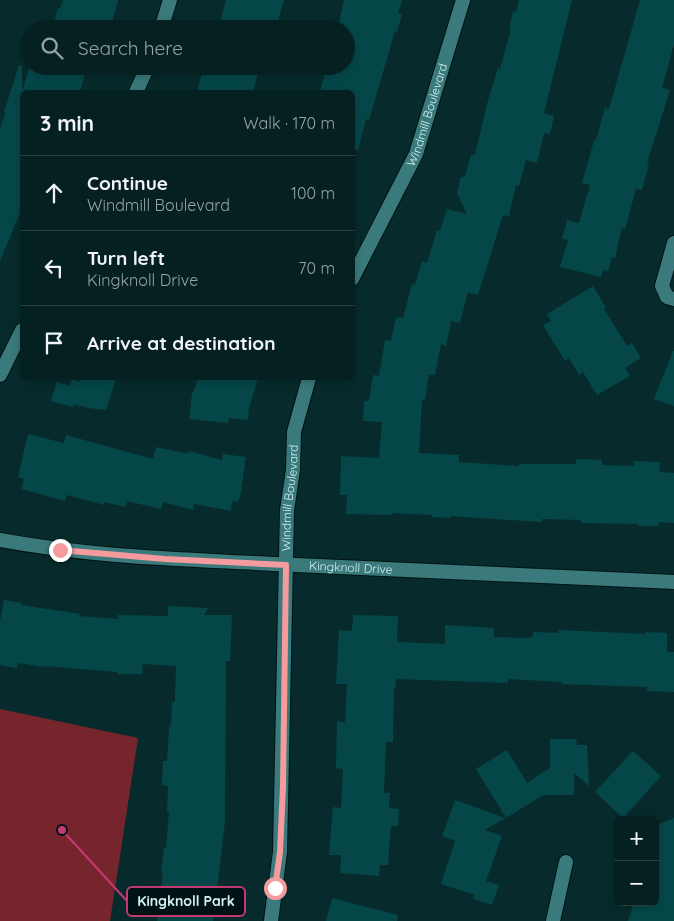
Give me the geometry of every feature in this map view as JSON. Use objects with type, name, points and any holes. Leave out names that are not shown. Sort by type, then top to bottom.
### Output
[{"type":"street","points":[[164,20],[170,0]]},
{"type":"street","name":"Windmill Boulevard","points":[[355,273],[416,154],[463,0]]},
{"type":"street","points":[[137,90],[144,75]]},
{"type":"street","points":[[674,242],[662,286],[667,297],[674,299]]},
{"type":"street","points":[[0,375],[20,334]]},
{"type":"street","name":"Windmill Boulevard","points":[[271,921],[280,852],[287,510],[293,470],[294,432],[308,380]]},
{"type":"street","name":"Kingknoll Drive","points":[[0,540],[60,550],[156,558],[463,574],[674,582]]},
{"type":"street","points":[[553,921],[566,862]]},
{"type":"shaded area","points":[[0,709],[138,738],[110,921],[0,921]]},
{"type":"building","points":[[63,0],[118,0],[112,20],[55,20],[58,8],[60,9]]},
{"type":"building","points":[[226,0],[284,0],[278,20],[220,20]]},
{"type":"building","points":[[344,0],[402,0],[398,13],[402,14],[397,32],[395,31],[369,120],[366,119],[358,150],[355,150],[355,90],[321,90],[325,75],[355,75],[355,20],[340,20]]},
{"type":"building","points":[[519,0],[572,0],[544,113],[554,116],[550,134],[544,133],[537,163],[526,160],[519,186],[516,185],[509,216],[503,215],[478,295],[468,292],[460,323],[451,321],[446,346],[441,344],[435,375],[429,374],[425,400],[422,400],[419,453],[459,455],[459,462],[519,466],[519,464],[576,464],[576,459],[602,460],[602,465],[634,466],[634,461],[660,462],[659,472],[674,473],[674,523],[659,522],[658,526],[638,526],[638,524],[581,523],[581,520],[542,519],[542,522],[451,516],[451,518],[432,517],[432,515],[392,513],[392,515],[346,514],[347,495],[340,495],[341,456],[379,458],[382,422],[363,421],[364,401],[369,401],[373,375],[379,376],[385,340],[391,341],[396,317],[403,318],[412,284],[415,285],[422,261],[427,263],[437,230],[440,231],[447,209],[467,214],[457,193],[461,177],[465,177],[471,155],[475,155],[488,100],[498,68],[500,69],[511,29],[509,29],[513,11],[516,12]]},
{"type":"building","points":[[640,0],[674,0],[674,44],[662,88],[670,90],[647,163],[649,164],[642,190],[636,189],[625,229],[622,228],[615,258],[612,257],[608,271],[603,270],[601,277],[560,267],[568,240],[562,239],[567,220],[579,223],[590,185],[582,183],[605,108],[609,109]]},
{"type":"building","points":[[19,65],[20,75],[22,75],[22,90],[20,90],[20,213],[0,261],[0,128],[6,113],[4,112]]},
{"type":"building","points":[[27,75],[85,75],[81,90],[22,90]]},
{"type":"building","points":[[202,75],[258,75],[254,90],[198,90]]},
{"type":"building","points":[[593,286],[606,308],[604,309],[627,346],[632,343],[641,358],[625,368],[630,376],[597,395],[583,372],[579,375],[569,358],[565,361],[543,325],[551,321],[547,314]]},
{"type":"building","points":[[674,351],[674,406],[654,399]]},
{"type":"building","points":[[72,380],[79,382],[80,380],[115,380],[106,410],[74,404],[73,407],[51,401],[57,382],[70,386]]},
{"type":"building","points":[[197,380],[257,380],[249,408],[248,420],[229,418],[228,423],[189,419],[193,393]]},
{"type":"building","points":[[28,434],[64,443],[66,435],[153,459],[156,447],[188,454],[189,451],[222,460],[223,454],[246,457],[240,497],[238,502],[232,501],[231,511],[194,504],[193,510],[163,502],[161,509],[127,501],[126,507],[104,502],[104,505],[67,495],[65,501],[21,489],[24,479],[18,477]]},
{"type":"building","points":[[4,600],[21,603],[21,605],[80,614],[79,616],[118,619],[118,615],[168,616],[168,606],[208,608],[204,615],[232,615],[230,661],[226,661],[225,822],[213,921],[157,921],[169,812],[167,812],[168,786],[162,785],[163,761],[167,761],[172,702],[175,702],[176,666],[143,664],[142,674],[117,674],[117,672],[45,667],[18,663],[17,668],[0,665],[0,621]]},
{"type":"building","points":[[353,615],[398,616],[397,642],[445,644],[445,625],[494,628],[494,637],[528,638],[533,637],[533,632],[558,633],[559,630],[645,634],[645,632],[667,633],[667,652],[674,652],[674,692],[647,691],[647,687],[562,684],[562,682],[508,679],[508,683],[396,679],[394,689],[393,742],[386,742],[384,793],[390,793],[389,808],[399,809],[398,826],[391,826],[388,865],[380,865],[379,876],[340,873],[341,855],[329,855],[333,807],[341,808],[343,769],[336,768],[337,721],[345,722],[347,684],[336,684],[339,630],[352,631]]},
{"type":"building","points":[[550,739],[576,739],[577,745],[587,745],[589,786],[574,773],[574,795],[543,795],[506,818],[476,769],[507,750],[527,783],[550,768]]},
{"type":"building","points":[[633,751],[661,776],[625,816],[621,816],[595,792]]},
{"type":"building","points":[[455,800],[505,818],[485,830],[502,836],[486,881],[499,885],[492,905],[473,899],[475,895],[441,884],[455,841],[442,836]]},
{"type":"building","points":[[674,818],[674,921],[628,921],[633,906],[659,906],[659,824]]},
{"type":"building","points":[[332,898],[398,915],[397,921],[326,921]]},
{"type":"place","name":"Kingknoll Park","points":[[62,830]]},
{"type":"route","points":[[60,550],[165,559],[286,565],[283,786],[280,852],[275,888]]}]
